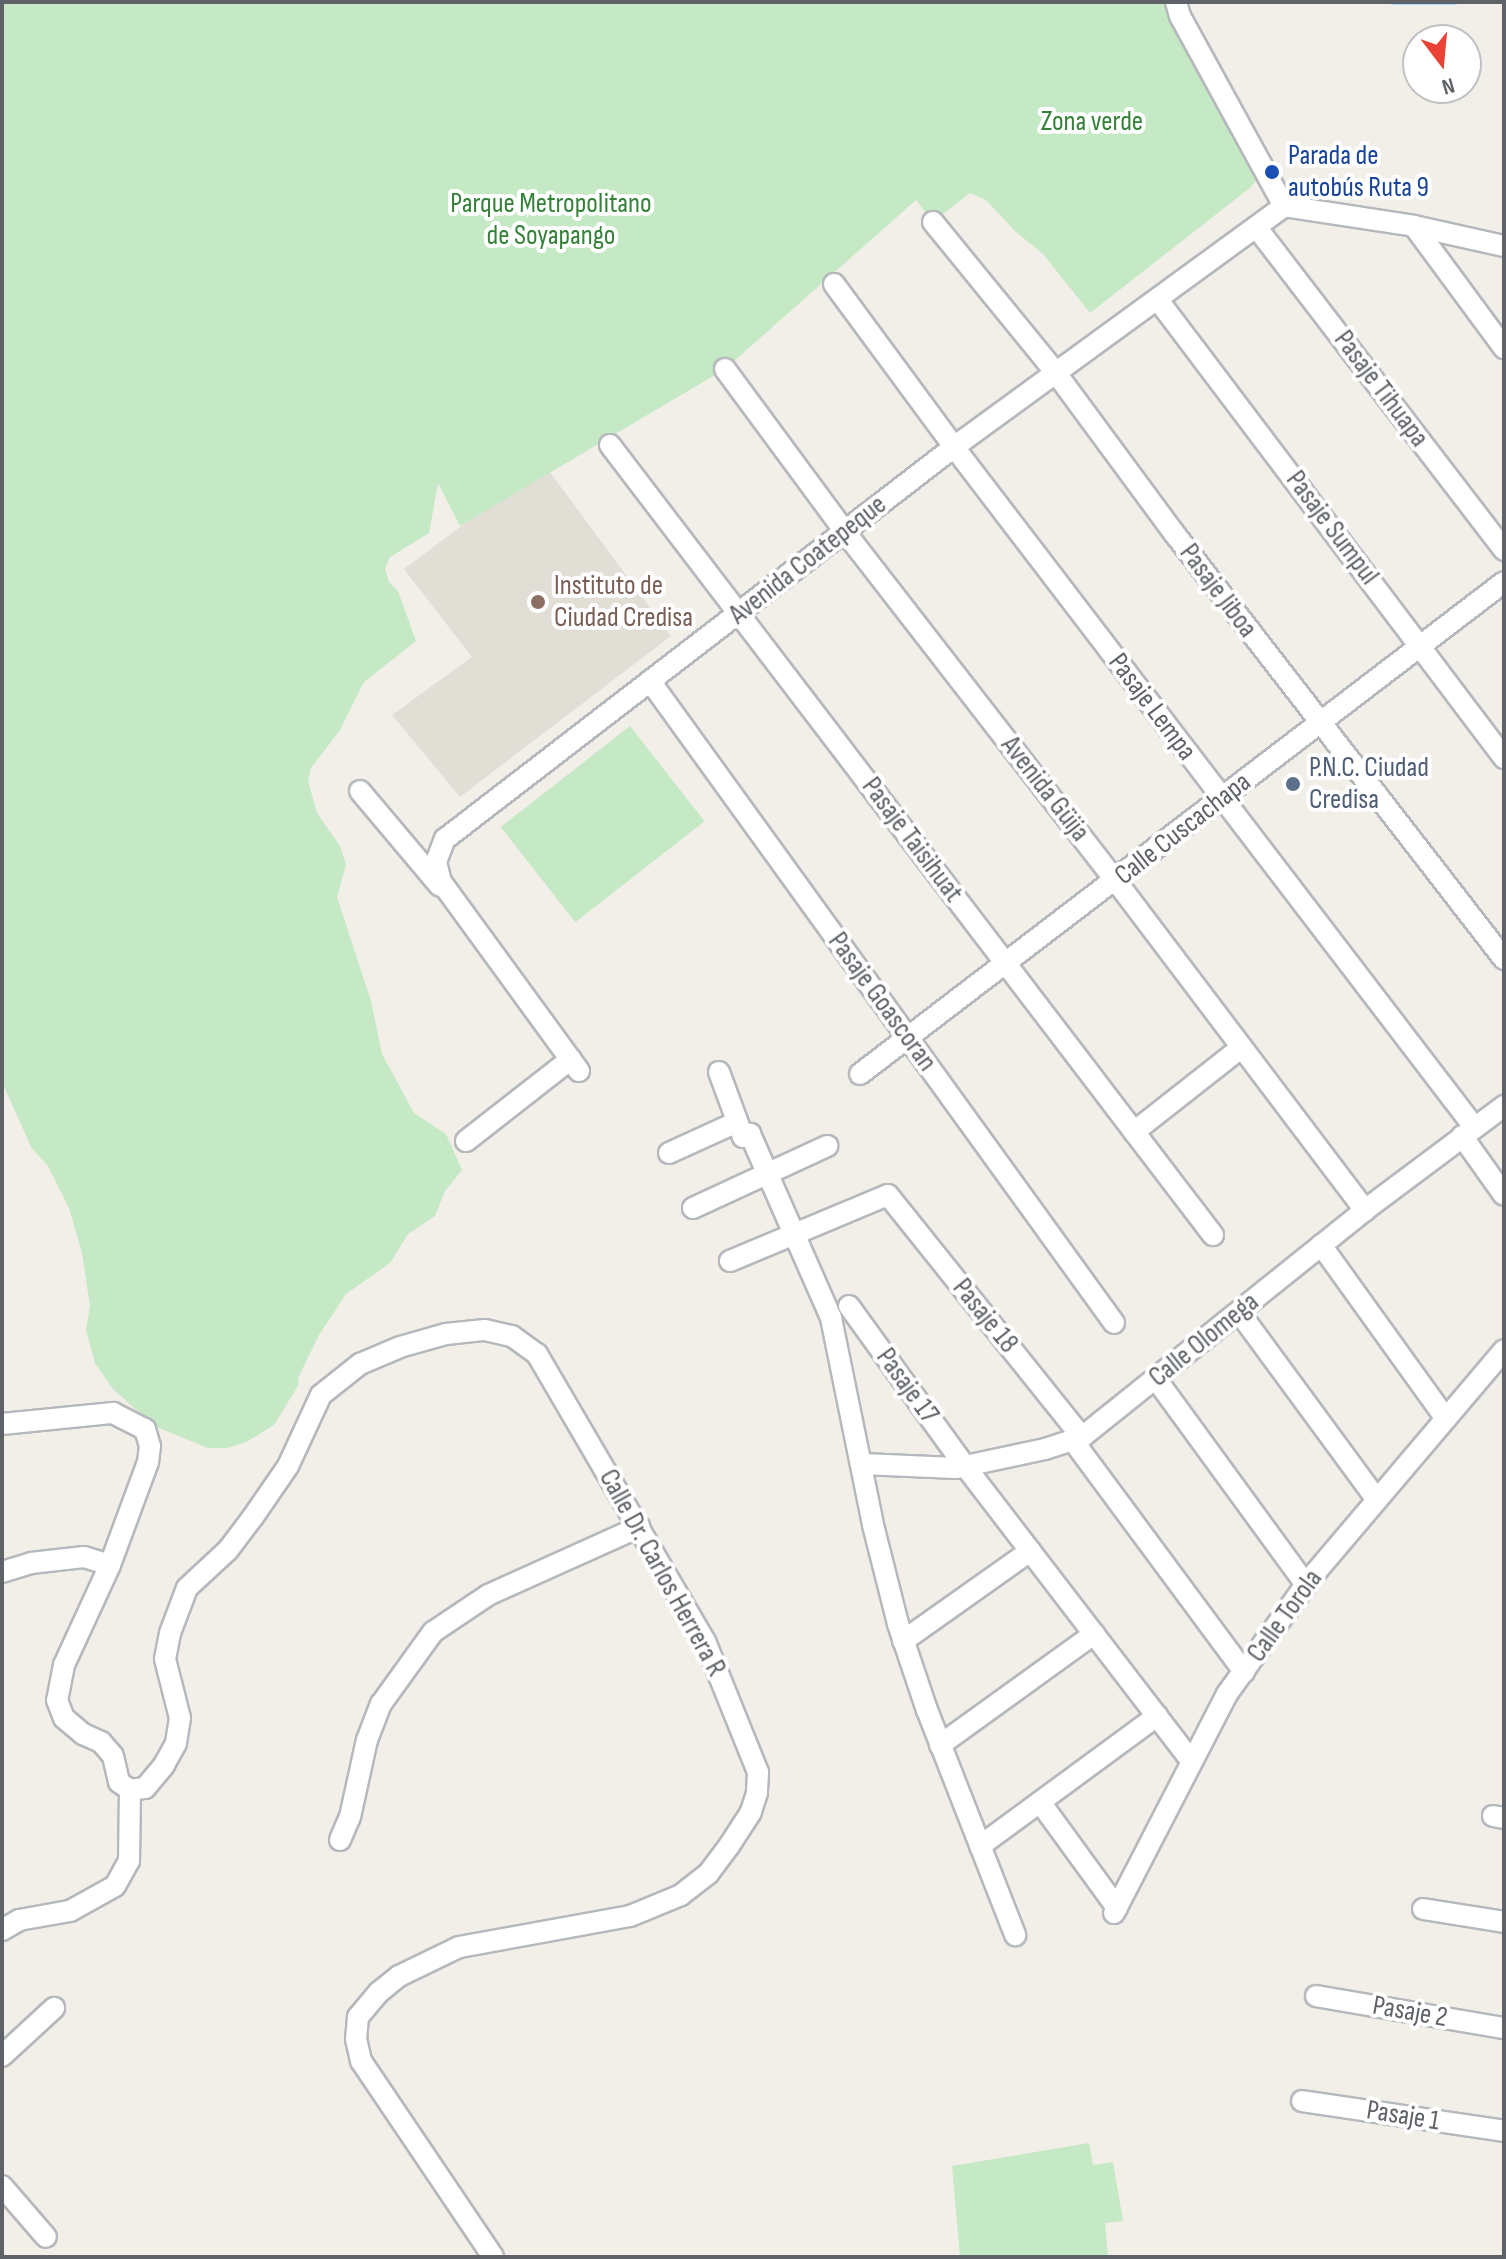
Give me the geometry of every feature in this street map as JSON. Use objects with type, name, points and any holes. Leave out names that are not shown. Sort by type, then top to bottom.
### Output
[{"type":"street","points":[[1176,2],[1284,206],[1414,226],[1504,246]]},
{"type":"street","name":"Avenida Coatepeque","points":[[466,1141],[575,1065],[441,882],[436,862],[445,839],[954,447],[1284,206]]},
{"type":"street","name":"Pasaje Jiboa","points":[[933,222],[1056,373],[1320,723],[1504,959]]},
{"type":"street","points":[[1414,226],[1504,348]]},
{"type":"street","name":"Pasaje Tihuapa","points":[[1257,228],[1504,550]]},
{"type":"street","name":"Pasaje Lempa","points":[[834,284],[954,447],[1222,798],[1468,1132],[1504,1195]]},
{"type":"street","name":"Pasaje Sumpul","points":[[1158,300],[1504,758]]},
{"type":"street","name":"Avenida Güija","points":[[725,369],[845,532],[1116,881],[1365,1210]]},
{"type":"street","name":"Pasaje Taisihuat","points":[[610,445],[1213,1235]]},
{"type":"street","name":"Calle Cuscachapa","points":[[860,1074],[1504,582]]},
{"type":"street","name":"Pasaje Goascoran","points":[[650,681],[1114,1323]]},
{"type":"street","points":[[360,791],[459,910]]},
{"type":"street","points":[[1134,1132],[1242,1047]]},
{"type":"street","points":[[719,1072],[743,1137],[750,1134],[831,1318],[880,1553],[903,1641],[940,1745],[1015,1935]]},
{"type":"street","name":"Calle Olomega","points":[[862,1464],[965,1466],[1078,1440],[1365,1210],[1504,1106]]},
{"type":"street","points":[[669,1153],[737,1122]]},
{"type":"street","points":[[693,1208],[827,1146]]},
{"type":"street","name":"Pasaje 18","points":[[794,1232],[888,1195],[1078,1440],[1244,1672]]},
{"type":"street","points":[[730,1261],[794,1232]]},
{"type":"street","points":[[1321,1245],[1446,1419]]},
{"type":"street","name":"Pasaje 17","points":[[849,1306],[965,1466],[1191,1760]]},
{"type":"street","points":[[1239,1312],[1377,1500]]},
{"type":"street","name":"Calle Dr. Carlos Herrera R","points":[[130,1790],[145,1788],[164,1765],[176,1743],[180,1718],[165,1659],[170,1633],[187,1588],[228,1550],[253,1517],[288,1466],[321,1395],[360,1364],[400,1347],[446,1334],[485,1330],[512,1336],[537,1354],[705,1641],[758,1772],[757,1793],[751,1812],[709,1873],[681,1895],[630,1916],[459,1947],[399,1976],[379,1992],[358,2017],[356,2039],[361,2061],[493,2257]]},
{"type":"street","name":"Calle Torola","points":[[1040,1802],[1116,1911],[1219,1707],[1306,1585],[1504,1350]]},
{"type":"street","points":[[1156,1379],[1306,1585]]},
{"type":"street","points":[[2,1424],[113,1413],[145,1429],[150,1446],[148,1462],[110,1565],[64,1665],[57,1700],[64,1718],[83,1734],[101,1742],[113,1756],[119,1782],[130,1790],[129,1861],[115,1886],[70,1911],[19,1920],[2,1930]]},
{"type":"street","points":[[340,1840],[350,1817],[367,1740],[381,1704],[433,1632],[488,1595],[639,1527]]},
{"type":"street","points":[[903,1641],[1030,1551]]},
{"type":"street","points":[[2,1572],[31,1563],[84,1557],[110,1565]]},
{"type":"street","points":[[940,1745],[1094,1634]]},
{"type":"street","points":[[980,1846],[1157,1716]]},
{"type":"street","points":[[1423,1909],[1504,1922]]},
{"type":"street","name":"Pasaje 2","points":[[1316,1996],[1504,2028]]},
{"type":"street","points":[[2,2056],[54,2008]]},
{"type":"street","name":"Pasaje 1","points":[[1302,2101],[1504,2131]]},
{"type":"street","points":[[2,2186],[46,2237]]},
{"type":"shaded area","name":"Instituto de Ciudad Credisa","points":[[544,464],[671,636],[460,797],[392,715],[472,657],[404,569]]},
{"type":"green space","points":[[2,2],[1166,2],[1259,176],[1251,187],[1090,313],[1043,254],[1016,232],[986,200],[970,193],[933,222],[916,200],[725,369],[460,526],[438,483],[429,533],[390,557],[385,569],[389,582],[398,591],[416,641],[364,682],[340,730],[311,768],[308,781],[317,813],[340,846],[346,865],[337,897],[371,1001],[382,1054],[414,1113],[446,1134],[462,1170],[445,1191],[435,1216],[408,1234],[390,1263],[346,1294],[319,1335],[298,1378],[299,1384],[274,1425],[246,1442],[227,1448],[208,1448],[154,1426],[113,1389],[95,1363],[86,1330],[90,1306],[82,1253],[69,1208],[48,1166],[31,1147],[2,1082]]},
{"type":"green space","points":[[630,726],[704,821],[575,922],[501,827]]},
{"type":"green space","points":[[1089,2143],[1093,2165],[1113,2162],[1123,2221],[1105,2223],[1108,2257],[960,2257],[952,2166]]},
{"type":"waterway","points":[[1393,2],[1455,2]]},
{"type":"place","name":"Parada de autobús Ruta 9","points":[[1272,172]]},
{"type":"place","name":"Instituto de Ciudad Credisa","points":[[538,602]]},
{"type":"place","name":"P.N.C. Ciudad Credisa","points":[[1293,784]]},
{"type":"park label","name":"Zona verde","points":[[1092,122]]},
{"type":"park label","name":"Parque Metropolitano de Soyapango","points":[[551,220]]}]
